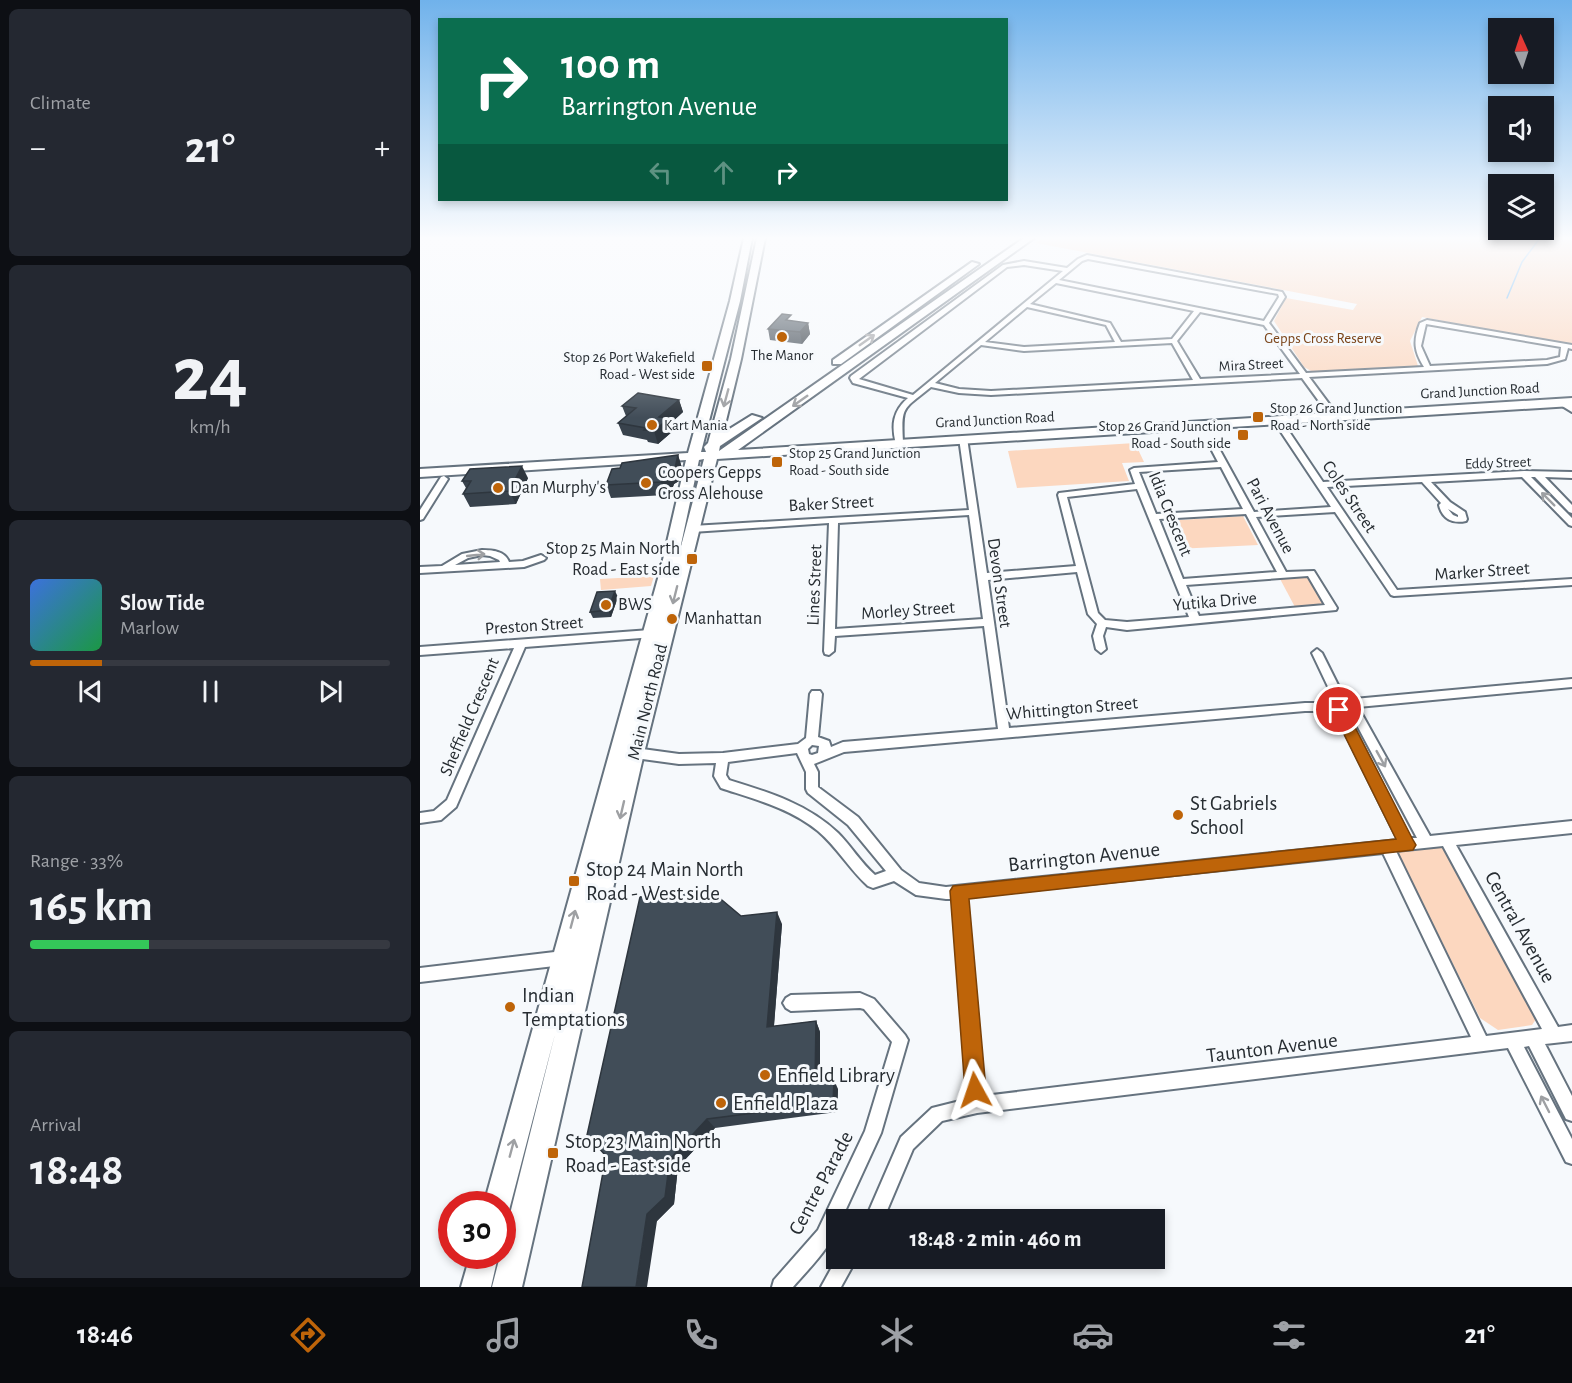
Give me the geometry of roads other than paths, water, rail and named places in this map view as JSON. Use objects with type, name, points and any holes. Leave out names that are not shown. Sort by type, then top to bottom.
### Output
[{"type":"highway","name":"Main North Road","points":[[501,1191],[523,1107],[575,957],[658,633],[698,436],[735,298]]},
{"type":"highway","name":"Main North Road","points":[[658,633],[692,529],[749,298]]},
{"type":"highway","points":[[712,453],[744,427],[927,298]]},
{"type":"highway","points":[[712,453],[726,452],[945,298]]},
{"type":"highway","points":[[720,360],[736,359]]},
{"type":"highway","points":[[829,367],[842,371]]},
{"type":"highway","name":"Grand Junction Road","points":[[420,473],[447,475],[695,459],[712,453],[888,452],[964,443],[1570,407]]},
{"type":"highway","points":[[719,424],[727,427],[744,427]]},
{"type":"highway","points":[[757,431],[758,445],[771,450]]},
{"type":"highway","points":[[651,457],[676,450],[698,436]]},
{"type":"highway","points":[[888,452],[899,442],[912,450]]},
{"type":"highway","name":"Grand Junction Road","points":[[726,452],[899,442],[964,443]]},
{"type":"highway","name":"Grand Junction Road","points":[[420,480],[447,475],[651,457],[695,459]]},
{"type":"highway","name":"Main North Road","points":[[507,1287],[569,1027],[575,957]]},
{"type":"highway","points":[[523,1107],[550,1048],[569,1027]]},
{"type":"highway","points":[[476,1287],[481,1269]]},
{"type":"street","points":[[913,397],[856,381],[854,378],[962,298]]},
{"type":"street","points":[[899,442],[898,415],[913,397],[1033,298]]},
{"type":"street","points":[[1139,298],[1266,323],[1337,420]]},
{"type":"street","points":[[1266,323],[1281,298]]},
{"type":"street","points":[[1025,305],[1108,324],[1119,344]]},
{"type":"street","points":[[978,343],[1024,349],[1174,341],[1198,310]]},
{"type":"street","points":[[1428,368],[1420,356],[1416,342],[1423,323],[1427,322],[1568,347]]},
{"type":"street","points":[[1174,341],[1197,381]]},
{"type":"street","name":"Mira Street","points":[[929,384],[972,393],[1556,361],[1563,358],[1568,347]]},
{"type":"street","name":"Coles Street","points":[[1280,424],[1394,593]]},
{"type":"street","name":"Devon Street","points":[[964,443],[1004,733]]},
{"type":"street","name":"Pari Avenue","points":[[1212,443],[1283,575],[1311,573],[1332,608]]},
{"type":"street","name":"Idia Crescent","points":[[1195,620],[1134,470],[1223,464]]},
{"type":"street","points":[[1524,474],[1572,523]]},
{"type":"street","name":"Eddy Street","points":[[1320,485],[1524,474],[1572,475]]},
{"type":"street","points":[[420,518],[447,475]]},
{"type":"street","points":[[1538,475],[1572,510]]},
{"type":"street","points":[[1425,480],[1447,504]]},
{"type":"street","points":[[1101,649],[1098,636],[1102,623],[1094,618],[1062,495],[1140,486]]},
{"type":"street","points":[[1153,517],[1336,509]]},
{"type":"street","name":"Baker Street","points":[[692,529],[973,512]]},
{"type":"street","name":"Lines Street","points":[[829,651],[834,520]]},
{"type":"street","points":[[420,570],[524,564],[541,558]]},
{"type":"street","points":[[982,577],[1080,569]]},
{"type":"street","points":[[1180,582],[1283,575]]},
{"type":"street","name":"Marker Street","points":[[1394,593],[1572,582]]},
{"type":"street","name":"Yutika Drive","points":[[1102,623],[1114,627],[1332,608]]},
{"type":"street","name":"Morley Street","points":[[830,633],[988,622]]},
{"type":"street","name":"Preston Street","points":[[423,650],[658,633]]},
{"type":"street","name":"Sheffield Crescent","points":[[420,818],[437,816],[452,803],[521,643]]},
{"type":"street","points":[[420,662],[423,650]]},
{"type":"street","points":[[1317,653],[1342,702],[1407,845]]},
{"type":"street","name":"Whittington Street","points":[[626,754],[679,759],[723,758],[1572,683]]},
{"type":"street","points":[[813,751],[816,694]]},
{"type":"street","points":[[1342,702],[1427,843]]},
{"type":"street","name":"Barrington Avenue","points":[[813,751],[812,789],[853,821],[896,874],[916,889],[959,891],[1572,827]]},
{"type":"street","points":[[723,758],[720,776],[725,784],[779,802],[806,816],[833,837],[857,869],[873,882],[896,874]]},
{"type":"street","name":"Central Avenue","points":[[1447,841],[1554,1035]]},
{"type":"street","points":[[1387,847],[1482,1044]]},
{"type":"street","points":[[959,891],[977,1105]]},
{"type":"street","points":[[420,975],[575,957]]},
{"type":"street","name":"Centre Parade","points":[[781,1287],[824,1236],[870,1141],[900,1040],[869,1004],[860,1000],[791,1003]]},
{"type":"street","name":"Taunton Avenue","points":[[879,1209],[907,1143],[938,1114],[977,1105],[1572,1033]]},
{"type":"street","points":[[1533,1038],[1572,1113]]},
{"type":"street","points":[[1512,1040],[1572,1156]]},
{"type":"street","points":[[830,1287],[841,1269]]},
{"type":"place","name":"The Manor","points":[[782,337]]},
{"type":"place","name":"Stop 26 Port Wakefield Road - West side","points":[[707,366]]},
{"type":"place","name":"Stop 26 Grand Junction Road - North side","points":[[1258,417]]},
{"type":"place","name":"Kart Mania","points":[[652,425]]},
{"type":"place","name":"Stop 26 Grand Junction Road - South side","points":[[1243,435]]},
{"type":"place","name":"Stop 25 Grand Junction Road - South side","points":[[777,462]]},
{"type":"place","name":"Coopers Gepps Cross Alehouse","points":[[646,483]]},
{"type":"place","name":"Dan Murphy's","points":[[498,488]]},
{"type":"place","name":"Stop 25 Main North Road - East side","points":[[692,559]]},
{"type":"place","name":"BWS","points":[[606,605]]},
{"type":"place","name":"Manhattan","points":[[672,619]]},
{"type":"place","name":"St Gabriels School","points":[[1178,815]]},
{"type":"place","name":"Stop 24 Main North Road - West side","points":[[574,881]]},
{"type":"place","name":"Indian Temptations","points":[[510,1007]]},
{"type":"place","name":"Enfield Library","points":[[765,1075]]},
{"type":"place","name":"Enfield Plaza","points":[[721,1103]]},
{"type":"place","name":"Stop 23 Main North Road - East side","points":[[553,1153]]},
{"type":"park label","name":"Gepps Cross Reserve","points":[[1323,338]]}]
